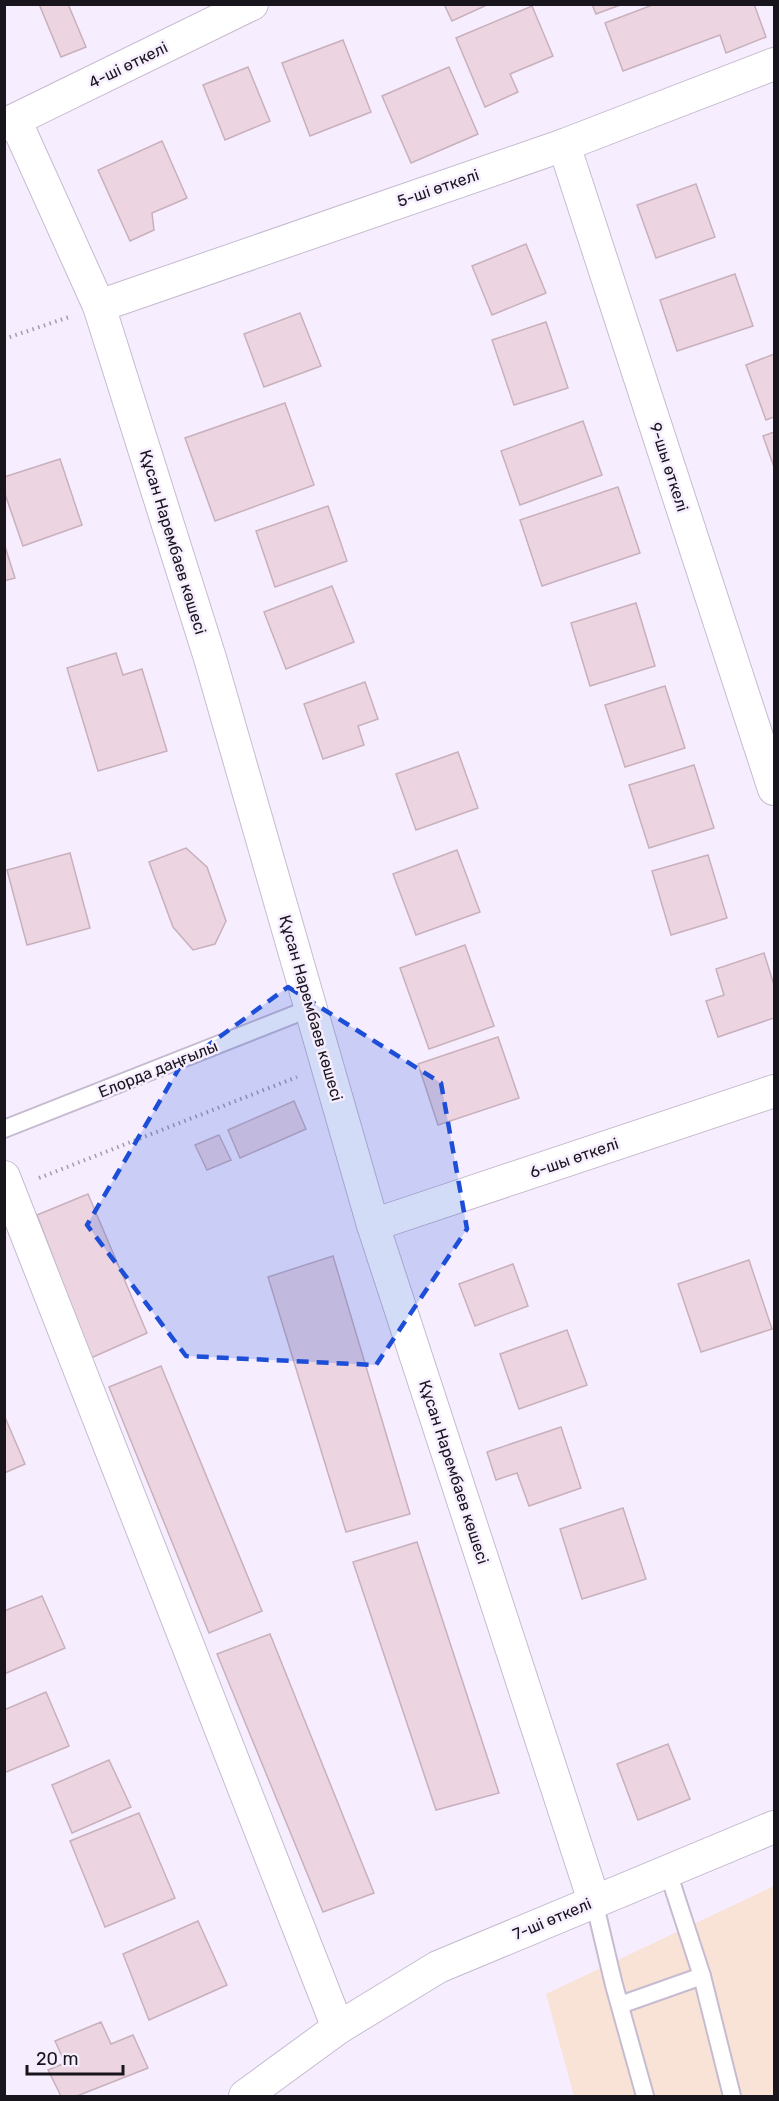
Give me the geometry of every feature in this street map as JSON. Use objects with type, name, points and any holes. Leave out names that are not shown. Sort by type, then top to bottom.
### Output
[{"type":"street","name":"4-ші өткелі","points":[[10,122],[252,4]]},
{"type":"street","name":"5-ші өткелі","points":[[99,306],[564,145],[774,64]]},
{"type":"street","name":"Құсан Нарембаев көшесі","points":[[10,122],[99,306],[210,658],[373,1225],[594,1901]]},
{"type":"street","name":"9-шы өткелі","points":[[564,145],[774,789]]},
{"type":"street","name":"6-шы өткелі","points":[[373,1225],[774,1091]]},
{"type":"street","points":[[7,1183],[338,2028]]},
{"type":"street","name":"7-ші өткелі","points":[[245,2097],[338,2028],[438,1967],[774,1827]]},
{"type":"lane","name":"Елорда даңғылы","points":[[4,1130],[310,1008]]},
{"type":"lane","points":[[669,1872],[702,1977],[732,2097]]},
{"type":"lane","points":[[594,1901],[645,2097]]},
{"type":"lane","points":[[620,2005],[702,1977]]},
{"type":"path","points":[[4,339],[99,306]]},
{"type":"path","points":[[7,1183],[328,1065]]},
{"type":"highlighted area","points":[[288,987],[441,1083],[467,1229],[376,1365],[186,1356],[87,1225],[181,1065]]},
{"type":"shaded area","points":[[774,1886],[774,2096],[574,2096],[546,1994]]},
{"type":"building","points":[[39,4],[68,4],[86,47],[61,57]]},
{"type":"building","points":[[444,4],[489,4],[452,21]]},
{"type":"building","points":[[592,4],[623,4],[596,14]]},
{"type":"building","points":[[655,4],[754,4],[766,37],[726,53],[720,35],[623,71],[605,23]]},
{"type":"building","points":[[532,6],[553,56],[510,74],[518,92],[485,107],[456,38]]},
{"type":"building","points":[[343,40],[371,112],[310,136],[282,63]]},
{"type":"building","points":[[248,67],[270,121],[225,140],[203,85]]},
{"type":"building","points":[[449,67],[478,134],[411,163],[382,96]]},
{"type":"building","points":[[162,141],[187,198],[152,213],[154,230],[130,241],[98,170]]},
{"type":"building","points":[[696,184],[715,237],[656,258],[637,205]]},
{"type":"building","points":[[526,244],[546,293],[492,315],[472,266]]},
{"type":"building","points":[[735,274],[753,326],[677,351],[660,300]]},
{"type":"building","points":[[300,313],[321,366],[264,387],[244,334]]},
{"type":"building","points":[[546,322],[568,388],[514,405],[492,340]]},
{"type":"building","points":[[774,354],[774,417],[766,420],[746,365]]},
{"type":"building","points":[[285,403],[314,485],[215,521],[185,438]]},
{"type":"building","points":[[583,421],[602,475],[520,505],[501,451]]},
{"type":"building","points":[[774,432],[774,467],[763,436]]},
{"type":"building","points":[[60,459],[82,525],[23,546],[4,491],[4,477]]},
{"type":"building","points":[[618,487],[640,553],[542,586],[520,520]]},
{"type":"building","points":[[328,506],[347,561],[275,587],[256,531]]},
{"type":"building","points":[[4,543],[15,578],[4,581]]},
{"type":"building","points":[[332,586],[354,642],[286,669],[264,612]]},
{"type":"building","points":[[636,603],[655,666],[590,686],[571,623]]},
{"type":"building","points":[[116,653],[123,675],[142,669],[167,751],[98,771],[67,668]]},
{"type":"building","points":[[365,682],[378,719],[358,726],[364,745],[323,759],[304,704]]},
{"type":"building","points":[[665,686],[685,748],[625,767],[605,705]]},
{"type":"building","points":[[458,752],[478,808],[416,830],[396,774]]},
{"type":"building","points":[[694,765],[714,828],[649,848],[629,785]]},
{"type":"building","points":[[186,848],[207,867],[226,921],[215,944],[193,950],[173,927],[149,862]]},
{"type":"building","points":[[457,850],[480,912],[416,935],[393,874]]},
{"type":"building","points":[[70,853],[90,928],[27,945],[7,870]]},
{"type":"building","points":[[708,855],[727,918],[671,935],[652,871]]},
{"type":"building","points":[[465,945],[494,1026],[429,1049],[400,968]]},
{"type":"building","points":[[764,953],[774,985],[774,1018],[718,1037],[706,1001],[724,995],[716,969]]},
{"type":"building","points":[[498,1037],[519,1098],[438,1125],[418,1064]]},
{"type":"building","points":[[294,1101],[306,1129],[240,1158],[228,1130]]},
{"type":"building","points":[[219,1135],[231,1160],[207,1170],[195,1145]]},
{"type":"building","points":[[88,1194],[147,1333],[91,1358],[37,1215]]},
{"type":"building","points":[[333,1256],[410,1514],[346,1532],[268,1277]]},
{"type":"building","points":[[749,1260],[772,1329],[701,1352],[678,1284]]},
{"type":"building","points":[[513,1264],[528,1306],[475,1326],[459,1284]]},
{"type":"building","points":[[567,1330],[587,1385],[519,1409],[500,1354]]},
{"type":"building","points":[[161,1366],[262,1611],[209,1633],[109,1387]]},
{"type":"building","points":[[4,1415],[25,1464],[4,1473]]},
{"type":"building","points":[[561,1427],[581,1488],[529,1506],[517,1473],[496,1480],[487,1452]]},
{"type":"building","points":[[623,1508],[646,1579],[582,1599],[560,1529]]},
{"type":"building","points":[[417,1542],[499,1793],[436,1810],[353,1562]]},
{"type":"building","points":[[42,1596],[65,1648],[4,1674],[4,1611]]},
{"type":"building","points":[[270,1634],[374,1893],[323,1912],[217,1654]]},
{"type":"building","points":[[46,1692],[69,1746],[4,1773],[4,1710]]},
{"type":"building","points":[[668,1744],[690,1799],[638,1820],[617,1764]]},
{"type":"building","points":[[109,1760],[131,1807],[72,1833],[52,1785]]},
{"type":"building","points":[[139,1813],[175,1898],[105,1927],[70,1841]]},
{"type":"building","points":[[198,1921],[227,1985],[149,2020],[123,1954]]},
{"type":"building","points":[[101,2022],[111,2044],[133,2035],[148,2068],[77,2096],[61,2096],[48,2070],[65,2063],[55,2041]]}]
